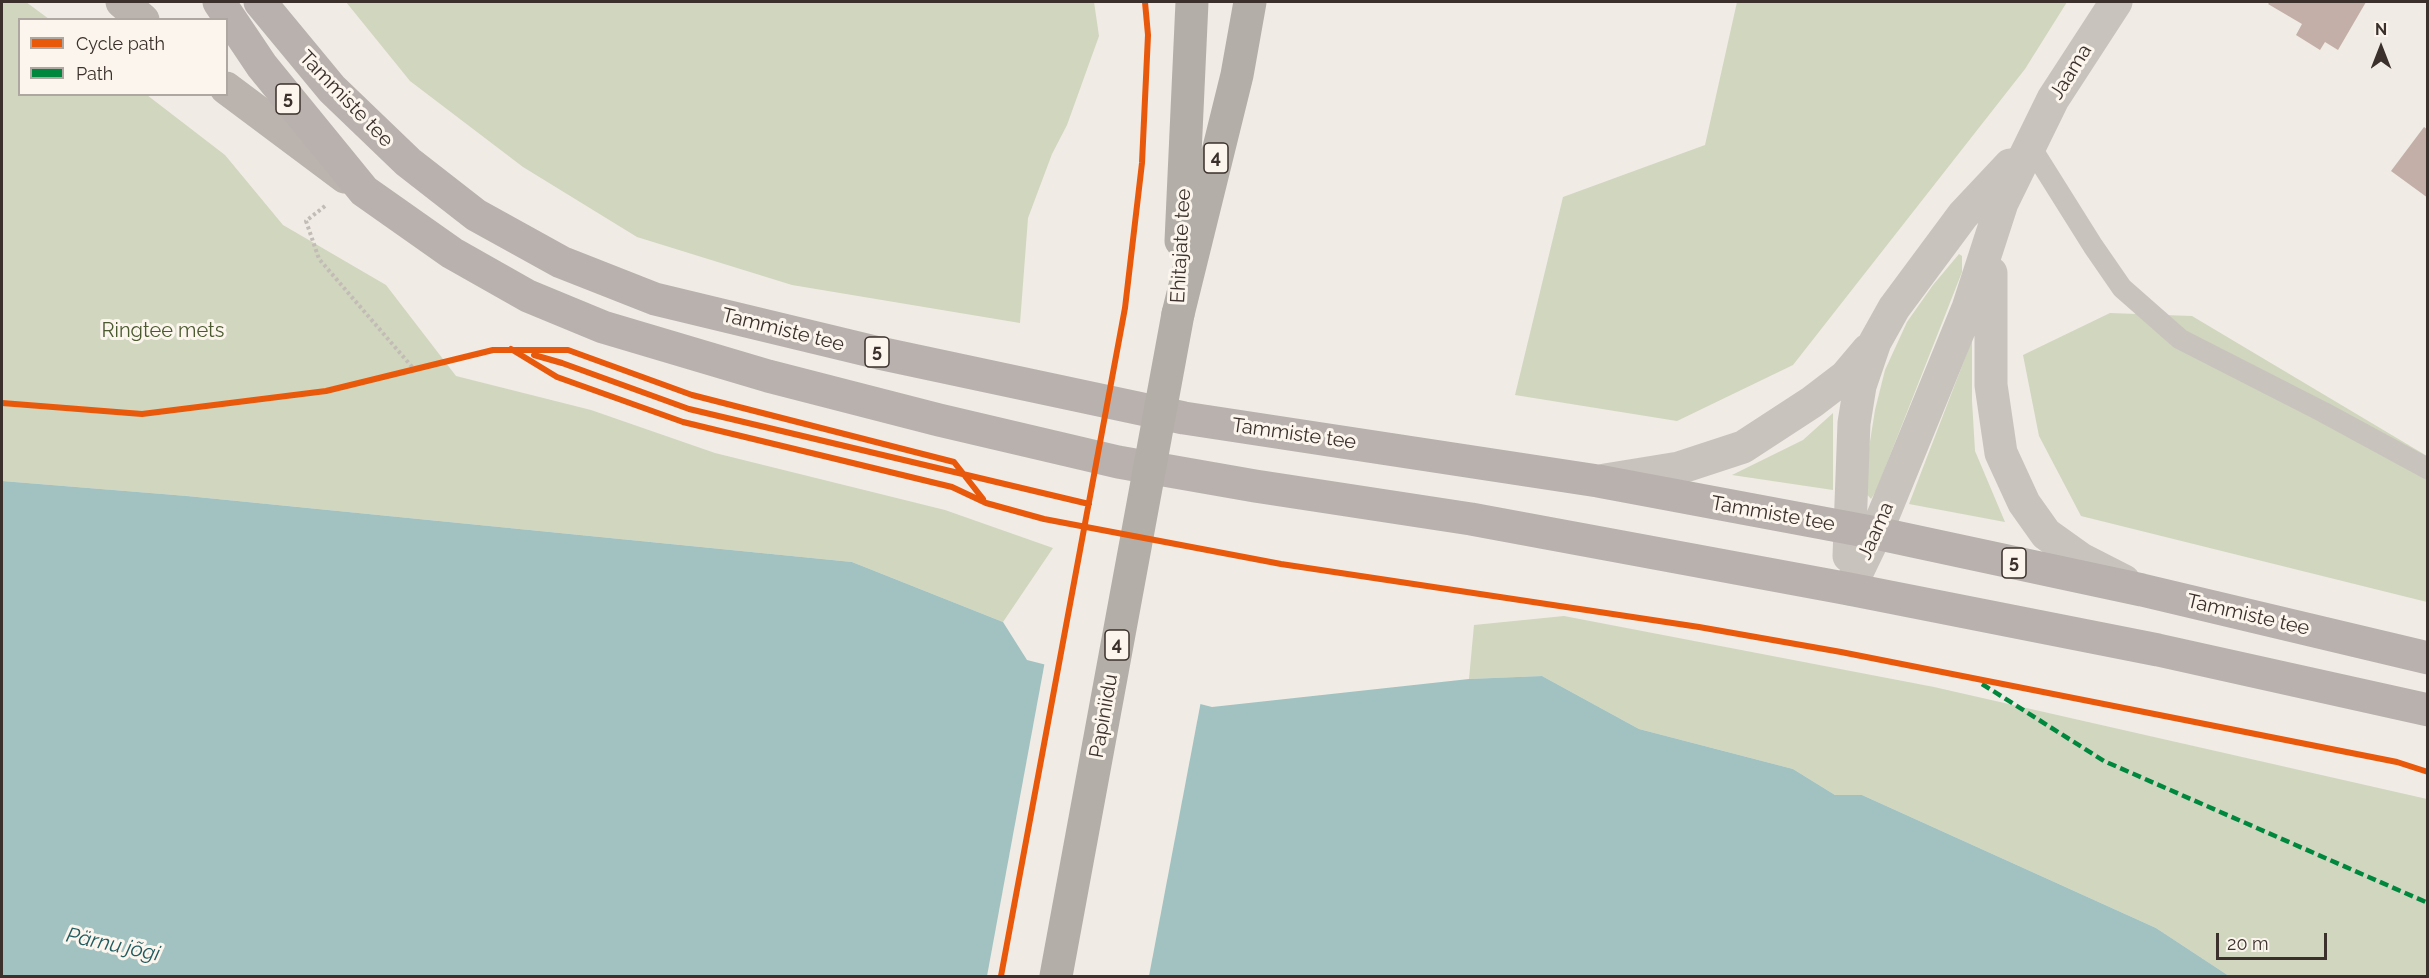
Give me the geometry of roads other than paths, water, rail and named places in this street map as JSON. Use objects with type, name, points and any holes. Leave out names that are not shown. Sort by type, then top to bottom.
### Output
[{"type":"highway","name":"Ehitajate tee","points":[[1178,314],[1192,2]]},
{"type":"highway","name":"Ehitajate tee","points":[[1178,314],[1237,75],[1250,2]]},
{"type":"highway","name":"Papiniidu","points":[[1056,976],[1178,314]]},
{"type":"main road","points":[[122,2],[141,18]]},
{"type":"main road","name":"5","points":[[219,2],[262,66],[364,191],[452,253],[528,296],[603,327],[768,376],[939,420],[1118,462],[1255,486],[1471,519],[1849,589],[2157,650],[2427,710]]},
{"type":"main road","name":"Tammiste tee","points":[[260,2],[332,89],[408,162],[476,215],[561,262],[655,299],[879,353],[1184,418],[1360,443],[1598,482],[1862,530],[2142,590],[2427,658]]},
{"type":"main road","points":[[228,89],[364,191]]},
{"type":"street","name":"Jaama","points":[[1849,589],[1862,530],[1968,308],[2002,203],[2053,99],[2116,2]]},
{"type":"street","name":"Jaama","points":[[1862,530],[1854,423],[1860,386],[1875,342],[1894,308],[1963,215],[2030,144]]},
{"type":"street","name":"Jaama","points":[[1991,238],[1989,345],[1991,385],[2001,453],[2024,502],[2046,534],[2081,559],[2142,590]]},
{"type":"street","name":"Jaama","points":[[1598,482],[1679,468],[1743,447],[1812,402],[1846,376],[1875,342]]},
{"type":"lane","points":[[2030,144],[2093,246],[2122,288],[2180,339],[2427,469]]},
{"type":"water","name":"Pärnu jõgi","points":[[2,481],[187,496],[852,562],[1003,622],[1027,660],[1212,707],[1469,679],[1542,676],[1639,729],[1793,769],[1835,795],[1862,795],[2156,928],[2229,976],[2,976]]},
{"type":"park label","name":"Ringtee mets","points":[[163,331]]}]
